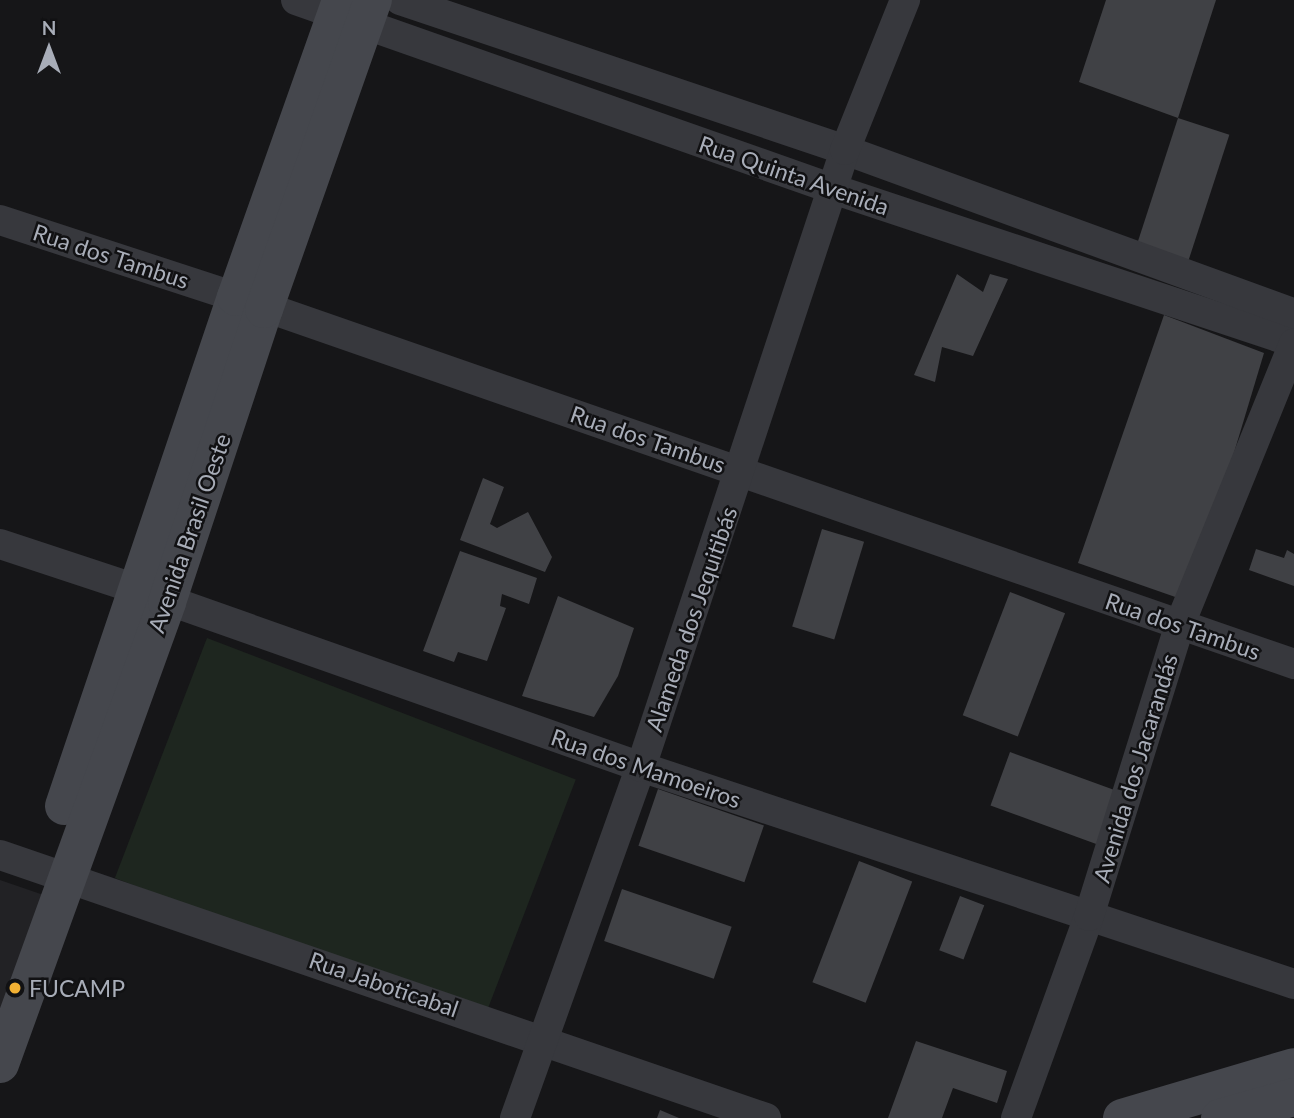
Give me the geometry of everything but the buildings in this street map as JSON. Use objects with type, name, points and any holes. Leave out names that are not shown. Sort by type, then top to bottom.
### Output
[{"type":"street","name":"Rua Quinta Avenida","points":[[296,0],[354,9],[833,189],[1294,343]]},
{"type":"street","name":"Rua Quinta Avenida","points":[[400,0],[845,150],[1294,313]]},
{"type":"street","name":"Alameda dos Jequitibás","points":[[515,1118],[641,767],[845,150],[905,0]]},
{"type":"street","name":"Avenida Brasil Oeste","points":[[0,998],[54,872],[153,596],[250,303],[354,9]]},
{"type":"street","name":"Rua dos Tambus","points":[[0,220],[741,470],[1294,664]]},
{"type":"street","name":"Avenida dos Jacarandás","points":[[1016,1118],[1089,916],[1180,624],[1294,343]]},
{"type":"street","name":"Rua dos Mamoeiros","points":[[0,544],[641,767],[1294,984]]},
{"type":"street","name":"Rua Jaboticabal","points":[[0,855],[766,1118]]},
{"type":"street","name":"Avenida Brasil Oeste","points":[[0,1064],[54,872]]},
{"type":"street","points":[[1122,1118],[1294,1067]]},
{"type":"street","points":[[1220,1118],[1294,1097]]},
{"type":"shaded area","points":[[207,638],[576,780],[484,1019],[115,878]]},
{"type":"shaded area","name":"FUCAMP","points":[[0,880],[61,901],[0,1076]]},
{"type":"place","name":"FUCAMP","points":[[15,988]]}]
